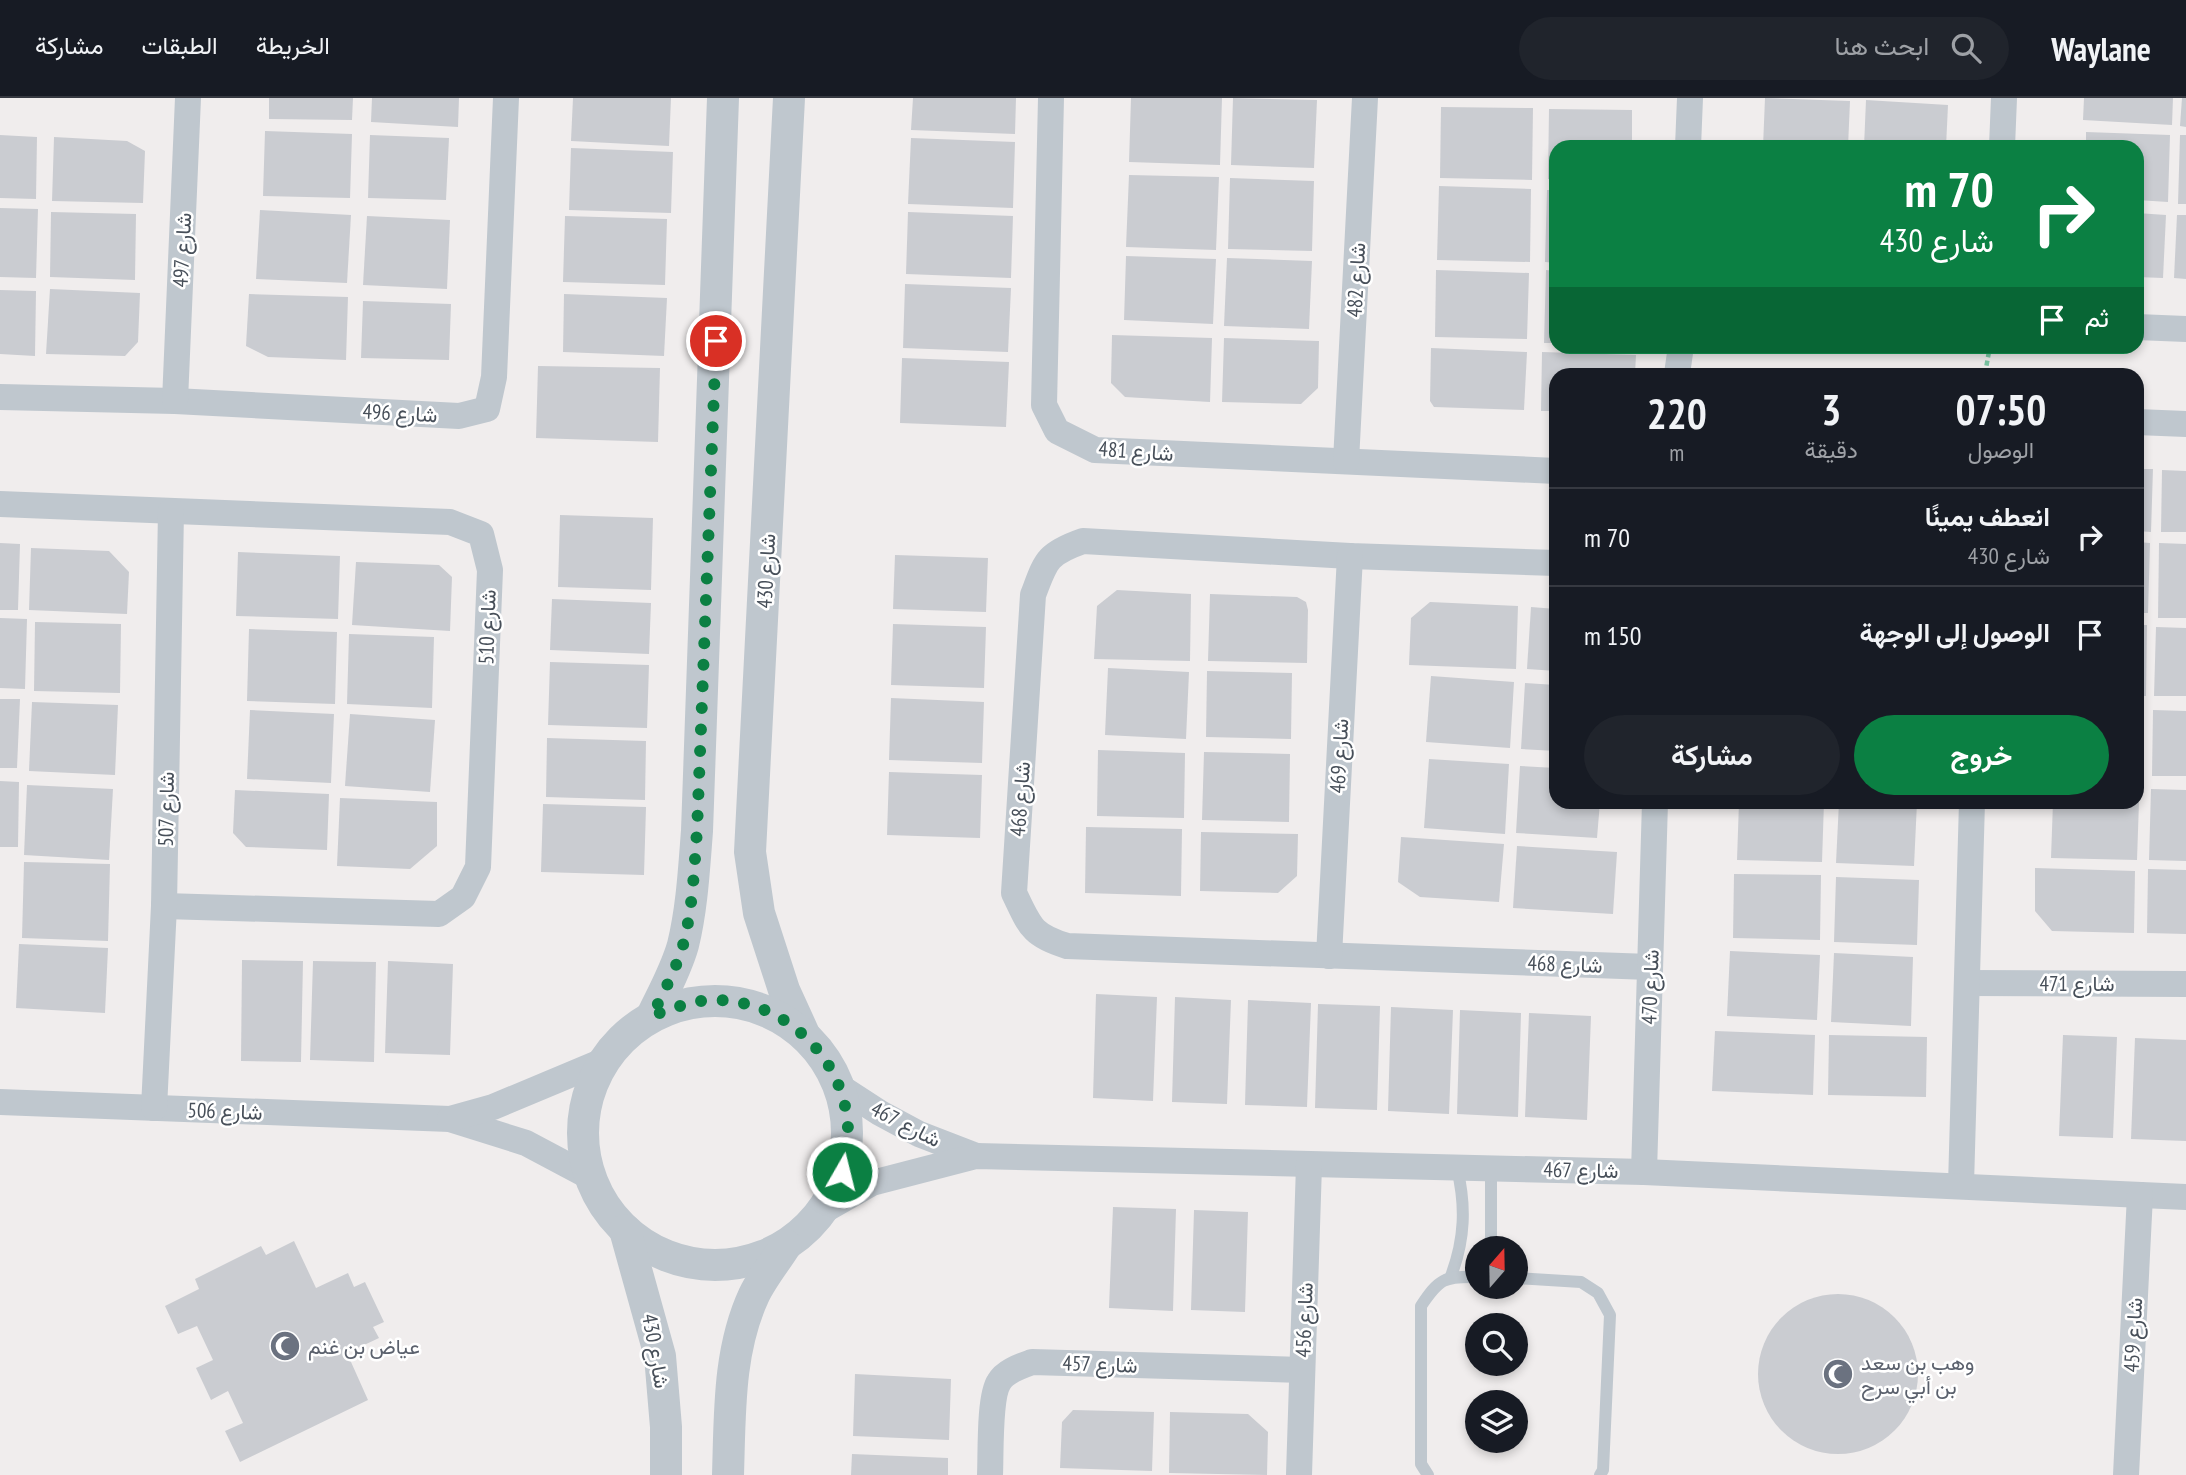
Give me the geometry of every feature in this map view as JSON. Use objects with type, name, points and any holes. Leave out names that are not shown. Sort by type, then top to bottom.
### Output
[{"type":"street","name":"شارع 497","points":[[175,401],[188,98]]},
{"type":"street","name":"شارع 496","points":[[0,397],[175,401],[459,416],[487,409],[494,377],[506,98]]},
{"type":"street","points":[[652,1016],[683,946],[691,901],[697,831],[723,98]]},
{"type":"street","name":"شارع 430","points":[[789,98],[750,852],[759,913],[784,990],[804,1034]]},
{"type":"street","name":"شارع 481","points":[[1051,98],[1044,405],[1057,431],[1094,450],[1549,471]]},
{"type":"street","name":"شارع 482","points":[[1346,461],[1365,98]]},
{"type":"street","points":[[1688,140],[1690,98]]},
{"type":"street","points":[[2002,140],[2004,98]]},
{"type":"street","points":[[2144,327],[2186,329]]},
{"type":"street","points":[[2144,422],[2186,424]]},
{"type":"street","name":"شارع 510","points":[[0,505],[450,522],[481,534],[490,570],[478,867],[463,897],[439,914],[164,906]]},
{"type":"street","name":"شارع 507","points":[[154,1108],[164,906],[170,511]]},
{"type":"street","name":"شارع 468","points":[[1549,563],[1350,556],[1083,541],[1060,549],[1045,563],[1033,595],[1014,893],[1029,924],[1045,939],[1067,946],[1650,967]]},
{"type":"street","name":"شارع 469","points":[[1329,956],[1350,556]]},
{"type":"street","name":"شارع 470","points":[[1644,1172],[1655,809]]},
{"type":"street","points":[[1961,1185],[1972,809]]},
{"type":"street","name":"شارع 471","points":[[1968,983],[2186,984]]},
{"type":"street","points":[[715,1000],[747,1004],[777,1016],[804,1034],[819,1050],[840,1087],[848,1130],[842,1172],[823,1211],[806,1230],[786,1245],[755,1260],[720,1266],[686,1262],[653,1250],[625,1230],[611,1214],[590,1177],[582,1138],[587,1098],[603,1061],[625,1035],[652,1016],[682,1004],[715,1000]]},
{"type":"street","name":"شارع 506","points":[[450,1119],[493,1107],[603,1061]]},
{"type":"street","name":"شارع 467","points":[[840,1087],[919,1134],[975,1156]]},
{"type":"street","name":"شارع 506","points":[[0,1102],[450,1119],[526,1143],[590,1177]]},
{"type":"street","name":"شارع 467","points":[[823,1211],[872,1183],[975,1156],[1644,1172],[2186,1197]]},
{"type":"street","name":"شارع 456","points":[[1299,1475],[1310,1164]]},
{"type":"street","name":"شارع 459","points":[[2126,1475],[2140,1195]]},
{"type":"street","name":"شارع 430","points":[[625,1230],[660,1356],[666,1427],[666,1475]]},
{"type":"street","points":[[728,1475],[732,1376],[740,1331],[755,1294],[786,1245]]},
{"type":"street","name":"شارع 457","points":[[990,1475],[992,1410],[998,1382],[1012,1370],[1032,1362],[1302,1370]]},
{"type":"lane","points":[[1451,1276],[1459,1257],[1465,1215],[1457,1168]]},
{"type":"lane","points":[[1491,1168],[1491,1236]]},
{"type":"lane","points":[[1429,1475],[1421,1464],[1421,1306],[1435,1285],[1451,1276],[1465,1277]]},
{"type":"lane","points":[[1528,1279],[1581,1282],[1598,1293],[1610,1315],[1603,1469],[1600,1475]]},
{"type":"building","points":[[269,98],[353,98],[352,120],[269,119]]},
{"type":"building","points":[[372,98],[459,98],[458,127],[371,122]]},
{"type":"building","points":[[573,98],[671,98],[669,146],[571,141]]},
{"type":"building","points":[[913,98],[1016,98],[1015,134],[911,130]]},
{"type":"building","points":[[1131,98],[1222,98],[1220,165],[1129,162]]},
{"type":"building","points":[[1233,98],[1317,100],[1314,168],[1231,165]]},
{"type":"building","points":[[1765,98],[1850,101],[1848,140],[1763,140]]},
{"type":"building","points":[[2084,98],[2173,98],[2172,125],[2083,120]]},
{"type":"building","points":[[2182,98],[2186,98],[2186,127],[2180,126]]},
{"type":"building","points":[[1866,100],[1948,105],[1946,140],[1864,140]]},
{"type":"building","points":[[1441,107],[1533,108],[1532,180],[1440,178]]},
{"type":"building","points":[[1549,109],[1632,110],[1632,140],[1549,140],[1548,179]]},
{"type":"building","points":[[265,131],[352,134],[350,198],[263,196]]},
{"type":"building","points":[[2086,132],[2170,135],[2168,202],[2144,200],[2144,140],[2086,140]]},
{"type":"building","points":[[0,135],[37,137],[36,199],[0,198]]},
{"type":"building","points":[[370,135],[449,138],[446,200],[368,198]]},
{"type":"building","points":[[2180,135],[2186,135],[2186,204],[2178,204]]},
{"type":"building","points":[[54,137],[127,141],[145,151],[143,203],[52,201]]},
{"type":"building","points":[[911,138],[1015,142],[1013,208],[908,204]]},
{"type":"building","points":[[571,148],[673,152],[671,213],[569,210]]},
{"type":"building","points":[[1129,175],[1219,177],[1216,250],[1126,247]]},
{"type":"building","points":[[1230,178],[1314,181],[1312,251],[1228,249]]},
{"type":"building","points":[[1439,186],[1531,189],[1530,262],[1437,260]]},
{"type":"building","points":[[1547,190],[1549,190],[1549,262],[1545,262]]},
{"type":"building","points":[[0,208],[38,209],[36,278],[0,277]]},
{"type":"building","points":[[260,210],[351,215],[347,283],[256,279]]},
{"type":"building","points":[[51,212],[136,214],[135,280],[50,277]]},
{"type":"building","points":[[908,212],[1013,216],[1011,278],[906,274]]},
{"type":"building","points":[[2144,213],[2166,215],[2163,278],[2144,277]]},
{"type":"building","points":[[2177,215],[2186,215],[2186,279],[2174,278]]},
{"type":"building","points":[[367,216],[450,220],[447,289],[363,285]]},
{"type":"building","points":[[565,216],[667,219],[665,285],[563,282]]},
{"type":"building","points":[[1126,256],[1216,259],[1213,324],[1124,320]]},
{"type":"building","points":[[1227,258],[1312,261],[1309,329],[1224,326]]},
{"type":"building","points":[[1436,270],[1529,273],[1527,339],[1435,337]]},
{"type":"building","points":[[1546,270],[1549,270],[1549,343],[1544,343]]},
{"type":"building","points":[[905,284],[1011,288],[1008,352],[903,348]]},
{"type":"building","points":[[50,289],[140,293],[138,342],[125,356],[46,354]]},
{"type":"building","points":[[0,290],[36,291],[35,356],[0,354]]},
{"type":"building","points":[[249,294],[348,297],[346,360],[268,357],[246,346]]},
{"type":"building","points":[[564,294],[667,298],[664,356],[563,352]]},
{"type":"building","points":[[363,301],[451,304],[449,360],[361,358]]},
{"type":"building","points":[[1112,335],[1212,338],[1210,402],[1125,397],[1111,383]]},
{"type":"building","points":[[1224,338],[1319,341],[1318,388],[1301,404],[1222,402]]},
{"type":"building","points":[[1431,348],[1527,352],[1524,410],[1434,407],[1430,401]]},
{"type":"building","points":[[1542,352],[1636,355],[1635,368],[1549,368],[1549,411],[1541,411]]},
{"type":"building","points":[[902,358],[1009,362],[1006,427],[900,423]]},
{"type":"building","points":[[538,366],[660,368],[658,442],[536,438]]},
{"type":"building","points":[[2144,469],[2153,469],[2151,532],[2144,532]]},
{"type":"building","points":[[2162,470],[2186,471],[2186,532],[2161,532]]},
{"type":"building","points":[[560,515],[653,518],[651,590],[558,587]]},
{"type":"building","points":[[0,543],[20,544],[18,610],[0,610]]},
{"type":"building","points":[[2144,543],[2150,543],[2148,613],[2144,613]]},
{"type":"building","points":[[2159,543],[2186,544],[2186,618],[2158,618]]},
{"type":"building","points":[[31,548],[109,551],[129,572],[127,614],[29,610]]},
{"type":"building","points":[[238,552],[340,556],[338,619],[236,616]]},
{"type":"building","points":[[895,555],[988,558],[986,612],[893,609]]},
{"type":"building","points":[[356,562],[439,565],[452,577],[450,631],[352,625]]},
{"type":"building","points":[[1117,590],[1191,594],[1190,661],[1094,659],[1097,606]]},
{"type":"building","points":[[1210,594],[1297,597],[1306,602],[1307,663],[1208,661]]},
{"type":"building","points":[[552,599],[651,603],[649,654],[550,650]]},
{"type":"building","points":[[1430,602],[1518,606],[1516,669],[1409,665],[1411,618]]},
{"type":"building","points":[[1531,607],[1549,608],[1549,671],[1527,669]]},
{"type":"building","points":[[0,618],[27,619],[25,689],[0,688]]},
{"type":"building","points":[[35,622],[121,624],[120,693],[34,691]]},
{"type":"building","points":[[893,624],[986,627],[984,688],[891,685]]},
{"type":"building","points":[[2144,625],[2147,625],[2144,696]]},
{"type":"building","points":[[2156,627],[2186,628],[2186,696],[2154,696]]},
{"type":"building","points":[[249,629],[337,632],[335,704],[247,701]]},
{"type":"building","points":[[349,634],[434,637],[432,708],[347,704]]},
{"type":"building","points":[[550,662],[649,665],[647,728],[548,725]]},
{"type":"building","points":[[1108,668],[1189,672],[1186,739],[1105,735]]},
{"type":"building","points":[[1207,671],[1292,673],[1291,739],[1206,737]]},
{"type":"building","points":[[1431,676],[1514,682],[1510,748],[1426,742]]},
{"type":"building","points":[[1525,683],[1549,685],[1549,751],[1521,749]]},
{"type":"building","points":[[891,698],[984,702],[982,763],[889,760]]},
{"type":"building","points":[[0,699],[20,699],[17,768],[0,768]]},
{"type":"building","points":[[32,702],[118,705],[115,775],[29,771]]},
{"type":"building","points":[[250,710],[334,714],[331,783],[247,779]]},
{"type":"building","points":[[2153,710],[2186,711],[2186,776],[2152,776]]},
{"type":"building","points":[[350,714],[435,720],[430,792],[345,786]]},
{"type":"building","points":[[547,738],[646,741],[645,800],[546,797]]},
{"type":"building","points":[[1098,750],[1185,753],[1184,818],[1097,816]]},
{"type":"building","points":[[1204,752],[1290,754],[1289,822],[1202,820]]},
{"type":"building","points":[[1429,759],[1509,764],[1505,834],[1424,828]]},
{"type":"building","points":[[1520,766],[1549,768],[1549,809],[1599,809],[1597,838],[1516,833]]},
{"type":"building","points":[[889,772],[982,775],[980,838],[887,835]]},
{"type":"building","points":[[0,781],[19,782],[18,847],[0,847]]},
{"type":"building","points":[[27,785],[113,789],[109,860],[24,855]]},
{"type":"building","points":[[2151,789],[2186,790],[2186,861],[2149,860]]},
{"type":"building","points":[[235,790],[329,794],[327,850],[246,847],[233,833]]},
{"type":"building","points":[[340,798],[437,802],[437,846],[410,869],[337,866]]},
{"type":"building","points":[[543,804],[646,807],[644,875],[541,872]]},
{"type":"building","points":[[1739,809],[1824,809],[1822,862],[1737,860]]},
{"type":"building","points":[[1839,809],[1917,809],[1914,866],[1836,863]]},
{"type":"building","points":[[2053,809],[2139,809],[2137,860],[2051,858]]},
{"type":"building","points":[[1086,827],[1182,829],[1181,896],[1085,893]]},
{"type":"building","points":[[1201,832],[1298,834],[1297,876],[1278,893],[1200,891]]},
{"type":"building","points":[[1401,837],[1504,844],[1499,902],[1420,897],[1398,882]]},
{"type":"building","points":[[1517,846],[1617,852],[1613,914],[1513,908]]},
{"type":"building","points":[[24,862],[110,864],[108,941],[22,938]]},
{"type":"building","points":[[2035,868],[2135,871],[2134,933],[2052,931],[2035,911]]},
{"type":"building","points":[[2148,869],[2186,870],[2186,934],[2147,933]]},
{"type":"building","points":[[1734,874],[1821,875],[1820,940],[1733,938]]},
{"type":"building","points":[[1836,877],[1919,880],[1917,945],[1834,942]]},
{"type":"building","points":[[19,944],[108,948],[105,1013],[16,1008]]},
{"type":"building","points":[[1730,951],[1820,955],[1817,1020],[1727,1016]]},
{"type":"building","points":[[1834,953],[1913,957],[1911,1026],[1831,1022]]},
{"type":"building","points":[[242,960],[303,961],[301,1062],[241,1061]]},
{"type":"building","points":[[313,961],[376,962],[374,1062],[310,1060]]},
{"type":"building","points":[[388,961],[453,964],[450,1055],[385,1053]]},
{"type":"building","points":[[1096,994],[1157,997],[1153,1101],[1093,1098]]},
{"type":"building","points":[[1175,997],[1231,1000],[1227,1104],[1172,1102]]},
{"type":"building","points":[[1248,1000],[1311,1003],[1307,1107],[1245,1105]]},
{"type":"building","points":[[1318,1004],[1380,1006],[1377,1110],[1315,1108]]},
{"type":"building","points":[[1391,1007],[1453,1010],[1449,1114],[1388,1111]]},
{"type":"building","points":[[1460,1010],[1521,1013],[1518,1117],[1457,1114]]},
{"type":"building","points":[[1529,1013],[1591,1016],[1587,1120],[1525,1117]]},
{"type":"building","points":[[1715,1031],[1815,1035],[1813,1095],[1712,1091]]},
{"type":"building","points":[[1829,1035],[1927,1037],[1926,1097],[1828,1095]]},
{"type":"building","points":[[2063,1035],[2117,1037],[2113,1138],[2059,1136]]},
{"type":"building","points":[[2135,1038],[2186,1040],[2186,1141],[2131,1139]]},
{"type":"building","points":[[1113,1207],[1176,1209],[1173,1311],[1109,1308]]},
{"type":"building","points":[[1194,1210],[1248,1212],[1245,1312],[1191,1310]]},
{"type":"building","name":"عياض بن غنم","points":[[294,1241],[316,1288],[348,1273],[354,1287],[365,1282],[384,1322],[373,1327],[379,1338],[347,1353],[368,1400],[240,1462],[225,1431],[243,1423],[228,1391],[211,1400],[196,1368],[213,1360],[197,1326],[178,1334],[165,1306],[199,1289],[195,1279],[261,1246],[266,1255]]},
{"type":"building","name":"وهب بن سعد بن أبي سرح","points":[[1838,1294],[1868,1300],[1894,1318],[1912,1344],[1918,1374],[1912,1404],[1894,1430],[1868,1448],[1838,1454],[1808,1448],[1782,1430],[1764,1404],[1758,1374],[1764,1344],[1782,1318],[1808,1300]]},
{"type":"building","points":[[855,1374],[951,1379],[949,1440],[853,1436]]},
{"type":"building","points":[[1073,1410],[1154,1412],[1152,1471],[1060,1468],[1062,1422]]},
{"type":"building","points":[[1170,1412],[1248,1414],[1268,1432],[1267,1475],[1169,1473]]},
{"type":"building","points":[[852,1454],[948,1458],[948,1475],[851,1475]]},
{"type":"place","name":"عياض بن غنم","points":[[285,1346]]},
{"type":"place","name":"وهب بن سعد بن أبي سرح","points":[[1838,1374]]},
{"type":"route","points":[[716,341],[697,831],[691,901],[683,946],[652,1016],[682,1004],[715,1000],[747,1004],[777,1016],[804,1034],[819,1050],[840,1087],[848,1130],[842,1172]]}]
